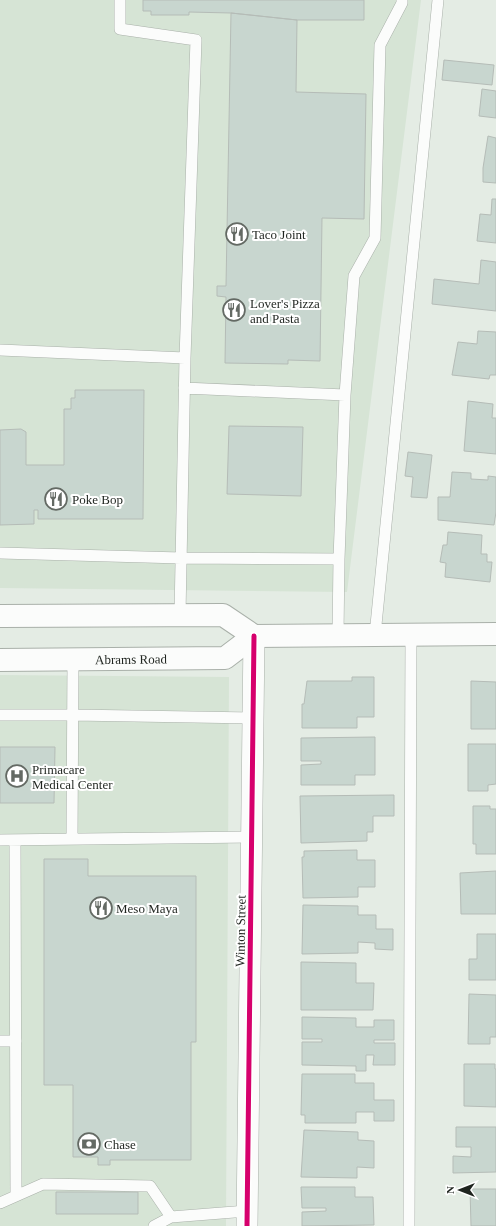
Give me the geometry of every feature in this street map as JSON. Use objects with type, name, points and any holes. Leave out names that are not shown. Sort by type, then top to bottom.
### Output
[{"type":"main road","points":[[0,616],[223,615],[254,636],[496,634]]},
{"type":"main road","name":"Abrams Road","points":[[0,660],[225,658],[254,636]]},
{"type":"street","name":"Winton Street","points":[[247,1219],[254,636]]},
{"type":"lane","points":[[120,0],[120,29],[196,40],[184,388],[180,615]]},
{"type":"lane","points":[[338,635],[339,559],[345,395],[354,276],[375,238],[380,45],[402,3],[402,0]]},
{"type":"lane","points":[[375,635],[438,0]]},
{"type":"lane","points":[[0,350],[185,358]]},
{"type":"lane","points":[[184,388],[345,395]]},
{"type":"lane","points":[[0,553],[181,558],[339,559]]},
{"type":"lane","points":[[409,1226],[412,634]]},
{"type":"lane","points":[[72,839],[73,660]]},
{"type":"lane","points":[[0,715],[253,718]]},
{"type":"lane","points":[[0,840],[252,837]]},
{"type":"lane","points":[[15,840],[16,1195]]},
{"type":"lane","points":[[0,1041],[16,1041]]},
{"type":"lane","points":[[0,1203],[43,1184],[150,1186],[171,1217]]},
{"type":"lane","points":[[154,1226],[171,1217],[247,1219]]},
{"type":"shaded area","points":[[0,0],[421,0],[347,592],[0,588]]},
{"type":"shaded area","points":[[0,675],[229,677],[226,1226],[0,1226]]},
{"type":"building","points":[[143,0],[364,0],[364,20],[297,20],[231,13],[189,12],[189,15],[151,15],[151,11],[143,11]]},
{"type":"building","points":[[231,13],[297,20],[296,92],[366,94],[364,219],[322,218],[320,361],[288,360],[288,364],[225,363],[226,297],[217,296],[217,286],[226,286]]},
{"type":"building","points":[[444,60],[494,65],[492,85],[442,80]]},
{"type":"building","points":[[482,89],[496,91],[496,118],[479,116]]},
{"type":"building","points":[[488,136],[496,138],[496,183],[483,182],[483,168]]},
{"type":"building","points":[[492,199],[496,199],[496,243],[477,241],[480,214],[491,215]]},
{"type":"building","points":[[481,260],[496,262],[496,311],[432,304],[434,279],[479,284]]},
{"type":"building","points":[[478,331],[496,332],[496,375],[490,375],[489,379],[452,375],[458,342],[477,344]]},
{"type":"building","points":[[75,390],[144,390],[143,519],[38,519],[38,510],[34,510],[34,524],[0,525],[0,430],[21,429],[26,432],[26,465],[64,465],[64,409],[71,409],[71,398],[75,398]]},
{"type":"building","points":[[468,401],[493,404],[492,418],[496,418],[496,454],[464,451]]},
{"type":"building","points":[[229,426],[303,427],[301,496],[227,494]]},
{"type":"building","points":[[408,452],[432,455],[427,498],[411,497],[413,477],[405,476]]},
{"type":"building","points":[[452,472],[471,473],[471,479],[488,480],[488,476],[496,477],[496,512],[494,525],[438,520],[438,497],[450,497]]},
{"type":"building","points":[[448,532],[482,535],[481,554],[487,554],[487,562],[492,562],[490,582],[445,577],[446,563],[440,562],[443,545],[447,545]]},
{"type":"building","points":[[352,677],[374,677],[374,717],[357,717],[357,728],[302,728],[302,704],[304,704],[307,681],[352,681]]},
{"type":"building","points":[[471,681],[496,682],[496,729],[471,729]]},
{"type":"building","points":[[375,737],[375,775],[355,775],[355,785],[301,785],[301,765],[321,764],[321,761],[301,761],[301,738]]},
{"type":"building","points":[[468,744],[496,744],[496,784],[488,785],[488,791],[468,791]]},
{"type":"building","points":[[0,747],[55,747],[54,803],[0,803]]},
{"type":"building","points":[[394,795],[394,816],[373,816],[373,832],[367,832],[367,841],[301,843],[300,796]]},
{"type":"building","points":[[473,806],[490,806],[490,809],[496,809],[496,854],[476,854],[476,844],[473,844]]},
{"type":"building","points":[[357,850],[357,860],[375,860],[375,887],[358,887],[358,897],[303,898],[302,857],[304,857],[304,851]]},
{"type":"building","points":[[44,859],[88,859],[88,876],[196,876],[196,1042],[191,1042],[191,1160],[110,1160],[110,1165],[98,1165],[98,1157],[73,1157],[73,1085],[44,1085]]},
{"type":"building","points":[[496,871],[496,914],[461,914],[460,873]]},
{"type":"building","points":[[303,905],[358,906],[358,915],[376,915],[376,929],[393,929],[393,950],[375,949],[375,943],[358,942],[358,953],[302,954]]},
{"type":"building","points":[[477,934],[496,934],[496,980],[469,980],[469,959],[477,959]]},
{"type":"building","points":[[301,962],[356,963],[356,983],[374,983],[373,1010],[301,1010]]},
{"type":"building","points":[[469,994],[496,995],[496,1037],[490,1037],[490,1044],[468,1044]]},
{"type":"building","points":[[302,1017],[356,1018],[356,1027],[374,1027],[374,1020],[394,1020],[394,1040],[374,1040],[374,1043],[395,1043],[395,1065],[373,1065],[374,1055],[366,1055],[366,1071],[356,1071],[356,1066],[302,1065],[302,1042],[322,1042],[322,1039],[302,1039]]},
{"type":"building","points":[[464,1064],[495,1064],[496,1107],[464,1106]]},
{"type":"building","points":[[302,1074],[355,1074],[355,1083],[374,1083],[374,1100],[394,1100],[394,1121],[374,1121],[374,1112],[356,1112],[356,1123],[305,1123],[305,1115],[301,1115]]},
{"type":"building","points":[[456,1127],[496,1127],[496,1172],[453,1173],[453,1156],[471,1157],[471,1147],[456,1147]]},
{"type":"building","points":[[304,1130],[358,1132],[358,1140],[374,1141],[374,1168],[357,1167],[357,1178],[301,1177]]},
{"type":"building","points":[[301,1187],[355,1187],[355,1197],[373,1197],[374,1225],[302,1226],[302,1212],[326,1211],[326,1208],[302,1208]]},
{"type":"building","points":[[470,1189],[496,1189],[496,1226],[471,1226]]},
{"type":"building","points":[[56,1192],[138,1192],[138,1214],[56,1214]]},
{"type":"cycle path","points":[[247,1226],[254,636]]},
{"type":"place","name":"Taco Joint","points":[[237,234]]},
{"type":"place","name":"Lover's Pizza and Pasta","points":[[234,310]]},
{"type":"place","name":"Poke Bop","points":[[56,499]]},
{"type":"place","name":"Primacare Medical Center","points":[[17,776]]},
{"type":"place","name":"Meso Maya","points":[[101,908]]},
{"type":"place","name":"Chase","points":[[89,1144]]}]
